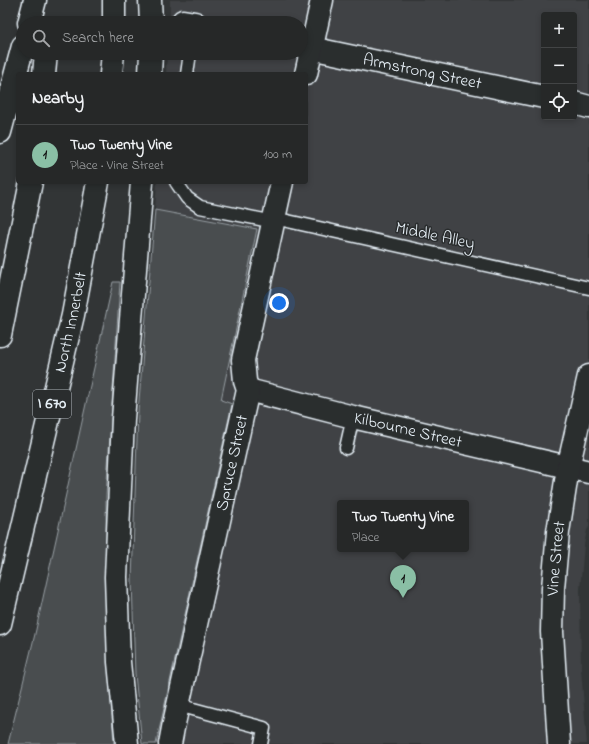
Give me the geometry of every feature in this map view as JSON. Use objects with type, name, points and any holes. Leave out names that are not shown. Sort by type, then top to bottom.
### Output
[{"type":"main road","points":[[31,16],[35,0]]},
{"type":"main road","points":[[45,0],[45,16]]},
{"type":"main road","points":[[114,0],[114,16]]},
{"type":"main road","points":[[150,0],[151,16]]},
{"type":"main road","points":[[308,41],[322,0]]},
{"type":"main road","name":"Armstrong Street","points":[[308,47],[541,96]]},
{"type":"main road","points":[[16,72],[19,60]]},
{"type":"main road","points":[[44,72],[45,60]]},
{"type":"main road","points":[[111,72],[112,60]]},
{"type":"main road","points":[[150,72],[151,60]]},
{"type":"main road","points":[[306,60],[306,72]]},
{"type":"main road","points":[[0,132],[16,72]]},
{"type":"main road","points":[[577,105],[589,107]]},
{"type":"main road","points":[[0,335],[31,184]]},
{"type":"main road","name":"North Innerbelt","points":[[0,624],[73,315],[98,184]]},
{"type":"main road","points":[[127,744],[119,662],[116,577],[123,419],[142,184]]},
{"type":"main road","name":"Spruce Street","points":[[170,744],[248,390],[245,381],[243,360],[282,184]]},
{"type":"main road","name":"Vine Street","points":[[559,744],[552,632],[553,595],[558,532],[579,470],[589,376]]},
{"type":"main road","name":"Kilbourne Street","points":[[248,390],[353,417],[579,470]]},
{"type":"lane","points":[[187,72],[189,60]]},
{"type":"lane","name":"Middle Alley","points":[[177,184],[187,198],[200,207],[274,220],[589,288]]},
{"type":"lane","points":[[346,448],[353,417]]},
{"type":"lane","points":[[178,705],[264,728],[261,744]]},
{"type":"shaded area","points":[[170,0],[589,0],[589,527],[584,545],[580,589],[581,669],[587,744],[156,744],[232,404],[221,400],[257,229],[155,210],[157,184],[308,184],[308,72],[166,72],[167,60],[308,60],[308,16],[170,16]]},
{"type":"shaded area","points":[[155,210],[257,229],[221,400],[232,404],[156,744],[142,744],[135,674],[132,580],[138,412]]},
{"type":"shaded area","points":[[113,282],[120,282],[106,496],[107,647],[114,744],[8,744],[35,634]]},
{"type":"place","name":"Two Twenty Vine","points":[[403,598]]}]
